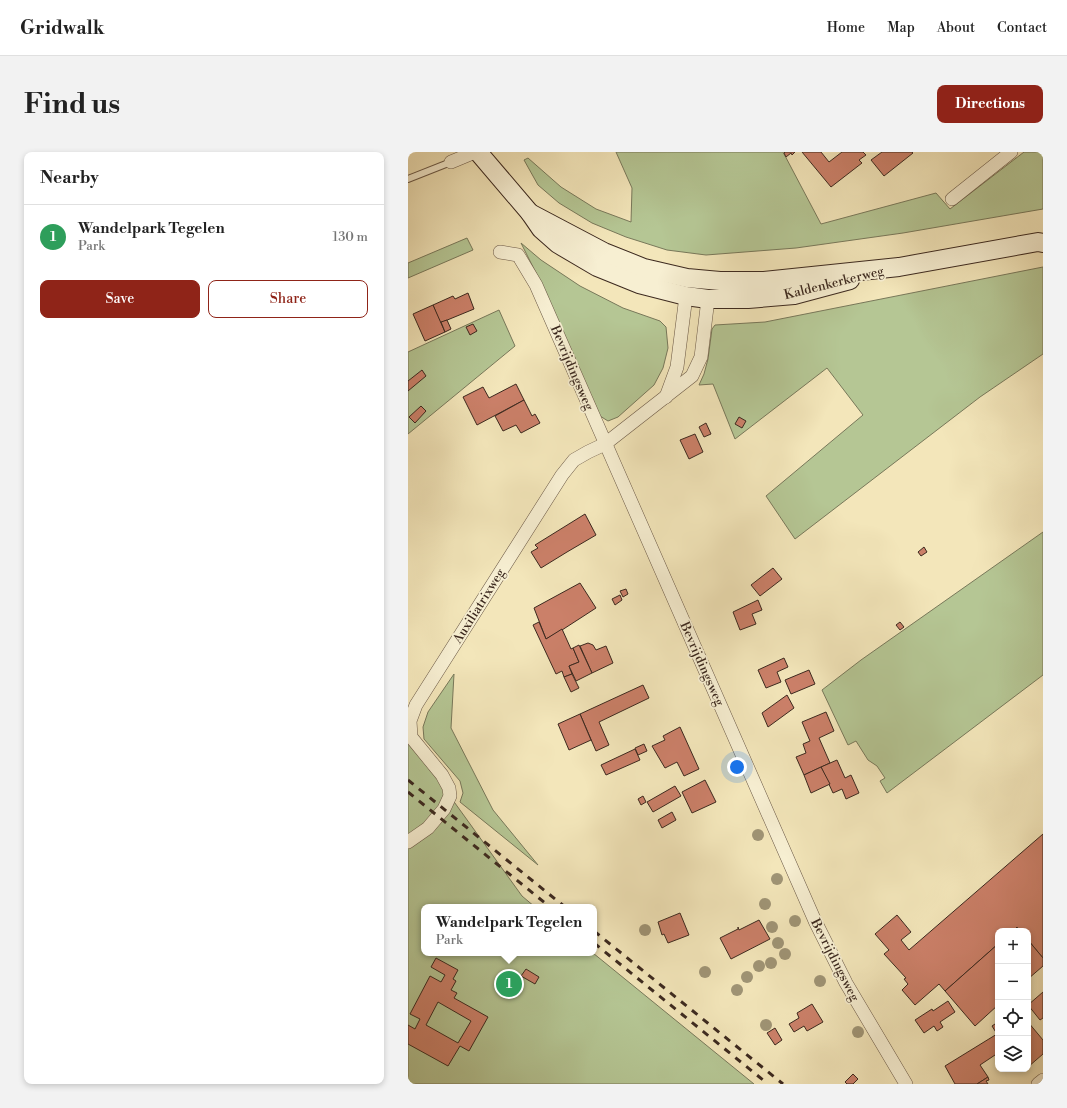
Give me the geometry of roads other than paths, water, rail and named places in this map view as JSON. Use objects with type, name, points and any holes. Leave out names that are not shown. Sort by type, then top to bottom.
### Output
[{"type":"main road","name":"Kaldenkerkerweg","points":[[476,152],[530,212],[541,229],[558,244],[597,267],[639,284],[686,296],[708,299],[748,299],[794,295],[899,267]]},
{"type":"main road","name":"Kaldenkerkerweg","points":[[530,212],[604,252],[644,268],[666,274],[700,280],[764,281],[899,267],[1041,241]]},
{"type":"main road","points":[[686,296],[700,280],[708,299]]},
{"type":"street","points":[[451,162],[476,152]]},
{"type":"street","points":[[952,199],[1012,152]]},
{"type":"street","name":"Bevrijdingsweg","points":[[500,252],[518,255],[536,285],[815,921],[846,983],[906,1084]]},
{"type":"street","points":[[666,397],[677,367],[686,296]]},
{"type":"street","name":"Auxiliatrixweg","points":[[408,842],[428,828],[444,809],[450,796],[449,788],[442,775],[411,736],[410,722],[416,705],[562,475],[574,460],[605,444],[692,376],[700,358],[708,299]]},
{"type":"street","points":[[1038,1084],[1043,1080]]},
{"type":"lane","points":[[408,179],[451,162]]},
{"type":"railway","points":[[408,780],[561,904]]},
{"type":"railway","points":[[408,792],[546,904]]},
{"type":"railway","points":[[597,933],[783,1084]]},
{"type":"railway","points":[[597,945],[768,1084]]},
{"type":"place","name":"Wandelpark Tegelen","points":[[509,984]]}]
